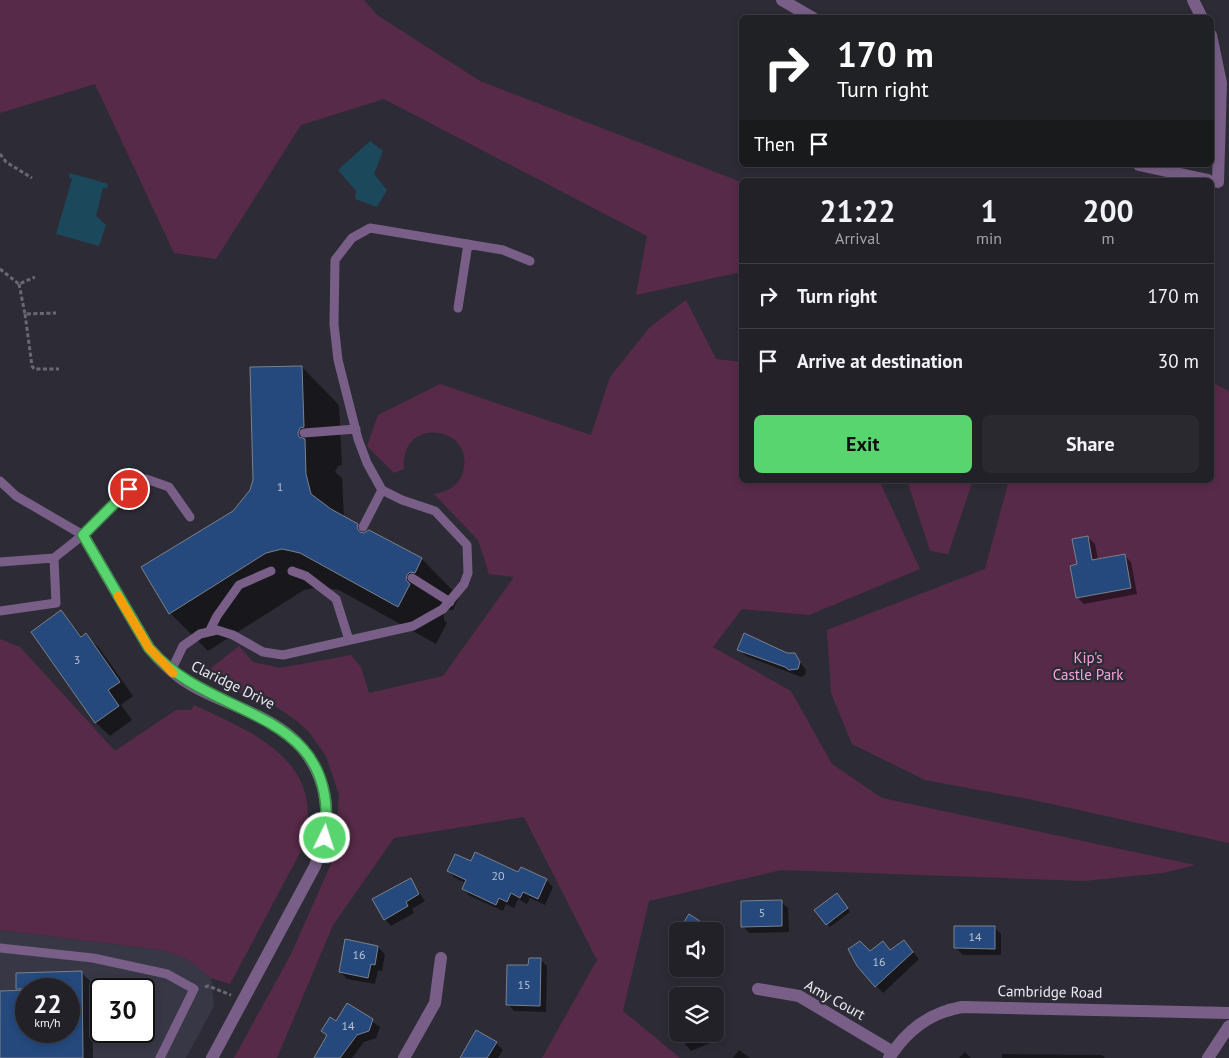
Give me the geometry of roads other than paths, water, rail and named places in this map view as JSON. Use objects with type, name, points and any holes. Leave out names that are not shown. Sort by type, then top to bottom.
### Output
[{"type":"street","points":[[782,0],[808,15]]},
{"type":"street","points":[[1193,0],[1200,15]]},
{"type":"street","points":[[1214,49],[1221,83],[1217,182]]},
{"type":"street","points":[[1148,167],[1199,178]]},
{"type":"street","name":"Claridge Drive","points":[[83,535],[149,648],[171,671],[194,686],[266,719],[290,734],[315,768],[320,780],[327,809],[325,838],[316,866],[212,1058]]},
{"type":"street","points":[[404,1058],[435,1003],[441,958]]},
{"type":"street","name":"Amy Court","points":[[758,989],[799,996],[891,1055]]},
{"type":"street","name":"Cambridge Road","points":[[891,1055],[918,1025],[939,1013],[962,1007],[1229,1013]]},
{"type":"street","points":[[1208,1058],[1229,1026]]},
{"type":"lane","points":[[171,671],[183,646],[200,634],[217,630],[233,635],[263,652],[283,655],[413,626],[443,610],[464,584],[468,573],[467,545],[435,511],[402,500],[382,490],[367,463],[342,380],[335,330],[335,260],[352,238],[370,228],[503,250],[530,261]]},
{"type":"lane","points":[[458,308],[468,244]]},
{"type":"lane","points":[[304,433],[356,428]]},
{"type":"lane","points":[[0,562],[54,558],[83,535],[129,489],[146,480],[169,487],[190,517]]},
{"type":"lane","points":[[0,481],[16,496],[83,535]]},
{"type":"lane","points":[[363,526],[382,490]]},
{"type":"lane","points":[[0,611],[56,603],[54,558]]},
{"type":"lane","points":[[292,571],[306,576],[336,599],[349,640]]},
{"type":"lane","points":[[209,632],[217,616],[239,585],[271,572]]},
{"type":"lane","points":[[412,578],[450,602]]},
{"type":"lane","points":[[0,948],[93,958],[167,974],[194,989],[160,1058]]},
{"type":"water","points":[[370,141],[383,151],[374,174],[387,190],[377,207],[355,199],[356,191],[338,170]]},
{"type":"water","points":[[70,173],[108,184],[107,188],[103,188],[96,216],[106,225],[99,246],[56,234],[72,179],[69,177]]},
{"type":"park label","name":"Kip's Castle Park","points":[[1088,666]]}]
